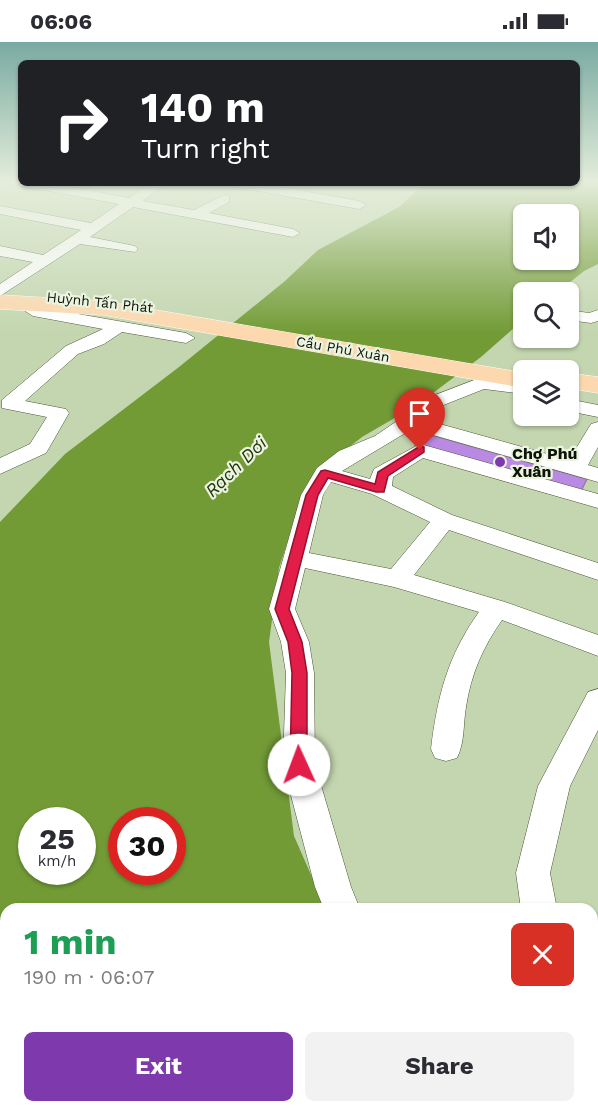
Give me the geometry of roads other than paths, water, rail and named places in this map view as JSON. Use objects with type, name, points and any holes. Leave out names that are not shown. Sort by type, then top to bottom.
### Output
[{"type":"main road","name":"Huỳnh Tấn Phát","points":[[0,292],[115,302],[193,325]]},
{"type":"main road","name":"Huỳnh Tấn Phát","points":[[0,302],[103,308],[193,325]]},
{"type":"main road","name":"Cầu Phú Xuân","points":[[193,325],[496,371]]},
{"type":"main road","points":[[496,371],[513,371]]},
{"type":"main road","points":[[496,371],[513,377]]},
{"type":"main road","points":[[579,382],[598,385]]},
{"type":"main road","points":[[579,391],[598,394]]},
{"type":"street","points":[[0,292],[85,233]]},
{"type":"street","points":[[77,239],[129,249]]},
{"type":"street","points":[[0,251],[46,260]]},
{"type":"street","points":[[22,304],[39,312],[118,327],[193,325]]},
{"type":"street","points":[[579,316],[591,318],[598,315]]},
{"type":"street","points":[[0,467],[38,448],[59,413],[9,404],[72,350],[98,340],[118,327]]},
{"type":"street","points":[[340,903],[299,765],[300,673],[295,642],[282,609],[312,495],[325,473],[346,456],[382,440],[408,422],[424,406],[482,383],[513,387]]},
{"type":"street","points":[[579,397],[598,400]]},
{"type":"street","points":[[579,407],[598,411]]},
{"type":"street","points":[[408,422],[598,475]]},
{"type":"street","points":[[575,469],[598,428]]},
{"type":"street","points":[[380,489],[382,474],[420,450],[598,501]]},
{"type":"street","points":[[325,473],[380,489],[444,520],[598,572]]},
{"type":"street","points":[[397,579],[444,520]]},
{"type":"street","points":[[296,558],[397,579],[496,608],[598,646]]},
{"type":"street","points":[[446,749],[450,703],[460,666],[472,641],[496,608]]},
{"type":"street","points":[[537,903],[533,873],[554,786],[598,700]]},
{"type":"water","name":"Rạch Dơi","points":[[350,233],[513,233],[513,270],[579,270],[579,233],[598,233],[598,264],[570,282],[513,282],[513,329],[481,357],[417,405],[362,437],[324,467],[300,504],[279,568],[269,642],[294,836],[323,903],[0,903],[0,522],[65,454],[179,367],[285,281],[318,250]]},
{"type":"place","name":"Chợ Phú Xuân","points":[[500,462]]}]
